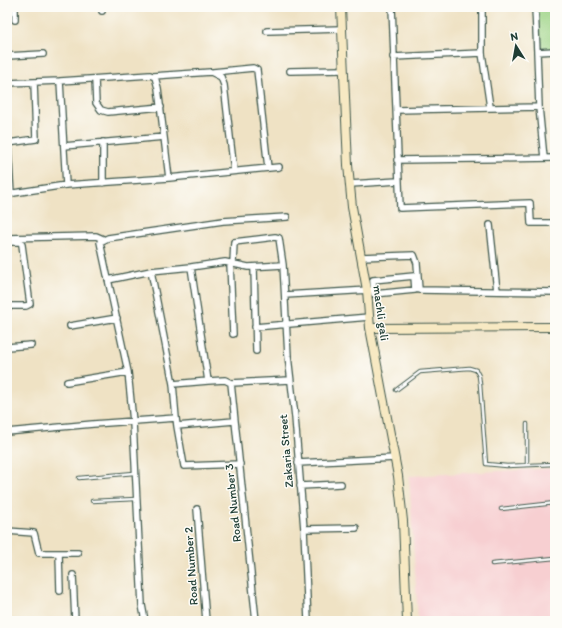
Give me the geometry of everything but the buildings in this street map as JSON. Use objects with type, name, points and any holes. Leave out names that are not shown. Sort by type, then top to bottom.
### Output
[{"type":"street","points":[[15,7],[16,20]]},
{"type":"street","name":"machli gali","points":[[341,7],[350,184],[361,257],[370,290],[370,328],[395,458],[403,522],[408,621]]},
{"type":"street","points":[[392,7],[400,208],[530,203],[531,223],[555,223]]},
{"type":"street","points":[[482,7],[482,53],[490,107]]},
{"type":"street","points":[[535,7],[539,107],[544,158]]},
{"type":"street","points":[[267,31],[342,30]]},
{"type":"street","points":[[538,52],[555,51]]},
{"type":"street","points":[[393,57],[482,53]]},
{"type":"street","points":[[7,56],[43,54]]},
{"type":"street","points":[[7,83],[153,76],[253,68],[257,70],[268,168]]},
{"type":"street","points":[[290,71],[344,70]]},
{"type":"street","points":[[211,72],[221,77],[224,85],[234,171]]},
{"type":"street","points":[[153,76],[157,83],[161,107],[169,178]]},
{"type":"street","points":[[95,79],[96,103],[101,110],[108,112],[161,107]]},
{"type":"street","points":[[60,81],[66,185]]},
{"type":"street","points":[[8,143],[36,139],[34,82]]},
{"type":"street","points":[[396,110],[539,107]]},
{"type":"street","points":[[7,130],[9,194],[66,185],[169,178],[279,167]]},
{"type":"street","points":[[64,146],[164,137]]},
{"type":"street","points":[[103,142],[103,183]]},
{"type":"street","points":[[397,160],[555,158]]},
{"type":"street","points":[[350,184],[398,181]]},
{"type":"street","points":[[7,238],[96,236],[103,240],[223,221],[287,217]]},
{"type":"street","points":[[490,225],[497,291]]},
{"type":"street","name":"Zakaria Street","points":[[232,263],[234,242],[275,237],[280,240],[283,264],[290,380],[304,529],[308,621]]},
{"type":"street","points":[[103,240],[100,245],[128,372],[142,605],[145,621]]},
{"type":"street","points":[[7,242],[21,242],[22,244],[30,304],[26,306],[7,306]]},
{"type":"street","points":[[285,295],[370,290],[374,294],[415,290],[417,263],[414,255],[361,257]]},
{"type":"street","points":[[108,280],[151,271],[222,262],[232,263],[243,267],[283,264]]},
{"type":"street","points":[[232,263],[233,334]]},
{"type":"street","points":[[191,267],[208,381]]},
{"type":"street","points":[[254,267],[256,351]]},
{"type":"street","points":[[151,271],[173,384],[177,426],[184,466],[240,464]]},
{"type":"street","points":[[370,290],[373,280],[414,276],[416,286],[419,290],[555,292]]},
{"type":"street","points":[[255,327],[369,317]]},
{"type":"street","points":[[70,326],[117,318]]},
{"type":"street","points":[[370,328],[555,327]]},
{"type":"street","points":[[7,346],[31,345]]},
{"type":"street","points":[[67,382],[128,372]]},
{"type":"street","points":[[173,384],[225,380],[231,383],[290,380]]},
{"type":"street","name":"Road Number 3","points":[[231,383],[256,621]]},
{"type":"street","points":[[7,432],[176,418]]},
{"type":"street","points":[[177,426],[234,421]]},
{"type":"street","points":[[298,463],[395,458]]},
{"type":"street","points":[[300,486],[341,484]]},
{"type":"street","name":"Road Number 2","points":[[197,509],[206,621]]},
{"type":"street","points":[[304,529],[356,528]]},
{"type":"street","points":[[7,531],[34,533],[40,553],[78,552]]},
{"type":"street","points":[[59,553],[60,591]]},
{"type":"street","points":[[73,576],[75,621]]},
{"type":"lane","points":[[396,390],[420,372],[469,368],[476,370],[479,376],[480,384],[486,464],[555,464]]},
{"type":"lane","points":[[527,424],[527,465]]},
{"type":"lane","points":[[79,478],[135,473]]},
{"type":"lane","points":[[92,501],[136,499]]},
{"type":"lane","points":[[501,509],[555,503]]},
{"type":"lane","points":[[492,564],[555,558]]},
{"type":"shaded area","points":[[555,468],[555,621],[418,621],[409,476]]},
{"type":"green space","points":[[537,7],[555,7],[555,49],[540,50]]}]
